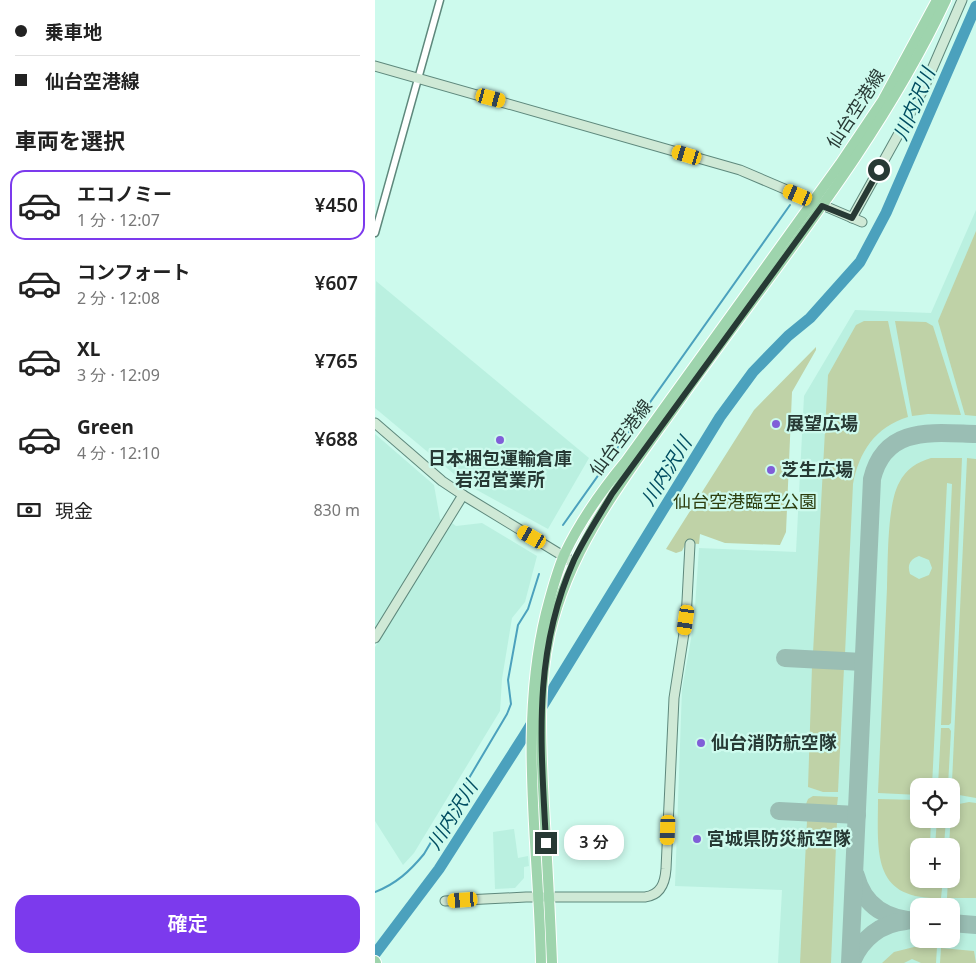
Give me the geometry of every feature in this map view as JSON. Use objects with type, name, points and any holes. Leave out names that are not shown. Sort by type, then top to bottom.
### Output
[{"type":"main road","name":"仙台空港線","points":[[541,963],[544,896],[541,700],[545,659],[560,598],[573,562],[612,494],[818,204],[883,100],[937,0]]},
{"type":"main road","name":"仙台空港線","points":[[552,963],[532,765],[534,674],[553,585],[564,556],[585,515],[606,485],[876,128],[925,43],[946,0]]},
{"type":"street","points":[[375,233],[440,0]]},
{"type":"street","points":[[852,218],[923,90],[962,0]]},
{"type":"street","points":[[375,66],[739,170],[862,222]]},
{"type":"street","points":[[375,423],[463,496],[573,562]]},
{"type":"street","points":[[375,638],[463,496]]},
{"type":"street","points":[[445,901],[544,896],[645,897],[656,894],[663,885],[666,869],[674,698],[686,620],[690,544]]},
{"type":"shaded area","points":[[976,210],[976,963],[778,963],[782,890],[675,886],[682,689],[694,622],[699,548],[796,552],[804,396],[855,310],[931,313]]},
{"type":"shaded area","points":[[376,281],[589,458],[548,529],[466,484],[375,408]]},
{"type":"shaded area","points":[[375,434],[434,485],[440,519],[443,521],[375,630]]},
{"type":"shaded area","points":[[452,523],[456,526],[482,523],[537,556],[525,602],[512,618],[502,679],[500,711],[414,853],[403,865],[375,821],[375,647]]},
{"type":"shaded area","points":[[514,829],[518,858],[528,856],[529,866],[524,867],[524,878],[515,888],[495,889],[493,832]]},
{"type":"green space","points":[[976,231],[976,416],[965,415],[938,321]]},
{"type":"green space","points":[[864,321],[888,321],[908,417],[886,427],[870,442],[859,461],[856,472],[853,484],[845,654],[813,653],[828,375],[856,325]]},
{"type":"green space","points":[[895,321],[926,322],[933,326],[961,415],[928,414],[912,416]]},
{"type":"green space","name":"仙台空港臨空公園","points":[[816,347],[792,392],[786,532],[780,545],[725,543],[700,534],[699,544],[686,543],[682,551],[676,553],[666,549],[754,410]]},
{"type":"green space","points":[[931,458],[962,458],[951,723],[949,725],[941,725],[952,484],[947,483],[932,778],[910,778],[910,795],[878,793],[890,519],[899,483],[905,474],[917,464]],"holes":[[[919,556],[929,560],[932,568],[929,575],[919,579],[910,574],[909,565],[913,559]]]},
{"type":"green space","points":[[967,458],[976,459],[976,798],[960,795],[960,778],[952,778]]},
{"type":"green space","points":[[812,666],[844,668],[838,792],[823,792],[808,787]]},
{"type":"green space","points":[[941,728],[949,728],[951,731],[948,778],[938,778]]},
{"type":"green space","points":[[813,796],[838,797],[837,806],[806,804],[808,799]]},
{"type":"green space","points":[[878,799],[910,800],[910,828],[931,828],[930,838],[910,838],[910,888],[942,888],[941,898],[918,896],[902,891],[890,882],[883,869],[879,854]]},
{"type":"green space","points":[[976,803],[976,898],[947,898],[948,888],[960,888],[960,838],[949,838],[950,828],[960,828],[960,804]]},
{"type":"green space","points":[[807,821],[837,822],[831,963],[800,963]]},
{"type":"green space","points":[[936,828],[945,828],[945,838],[936,838]]},
{"type":"green space","points":[[910,948],[937,948],[936,963],[921,963],[912,959],[904,963],[882,963],[894,952]]},
{"type":"green space","points":[[941,948],[974,951],[976,963],[940,963]]},
{"type":"waterway","name":"川内沢川","points":[[375,954],[439,869],[524,736],[720,417],[753,372],[788,336],[810,318],[860,262],[886,213],[976,6]]},
{"type":"waterway","points":[[563,525],[790,205]]},
{"type":"waterway","points":[[375,892],[390,885],[402,876],[424,854],[507,714],[511,704],[508,680],[518,625],[528,609],[539,574]]},
{"type":"taxiway","points":[[850,963],[872,479],[878,462],[888,449],[899,441],[913,436],[928,434],[976,434]]},
{"type":"taxiway","points":[[785,658],[863,662]]},
{"type":"taxiway","points":[[779,811],[857,815]]},
{"type":"taxiway","points":[[856,876],[860,887],[871,904],[897,918],[910,920]]},
{"type":"taxiway","points":[[852,962],[866,939],[888,925],[906,921]]},
{"type":"taxiway","points":[[960,924],[976,925]]},
{"type":"place","name":"展望広場","points":[[776,424]]},
{"type":"place","name":"日本梱包運輸倉庫 岩沼営業所","points":[[500,440]]},
{"type":"place","name":"芝生広場","points":[[771,470]]},
{"type":"place","name":"仙台消防航空隊","points":[[701,743]]},
{"type":"place","name":"宮城県防災航空隊","points":[[697,839]]},
{"type":"route","points":[[546,843],[541,753],[542,679],[550,632],[573,562],[612,494],[822,206],[852,218],[879,170]]}]
